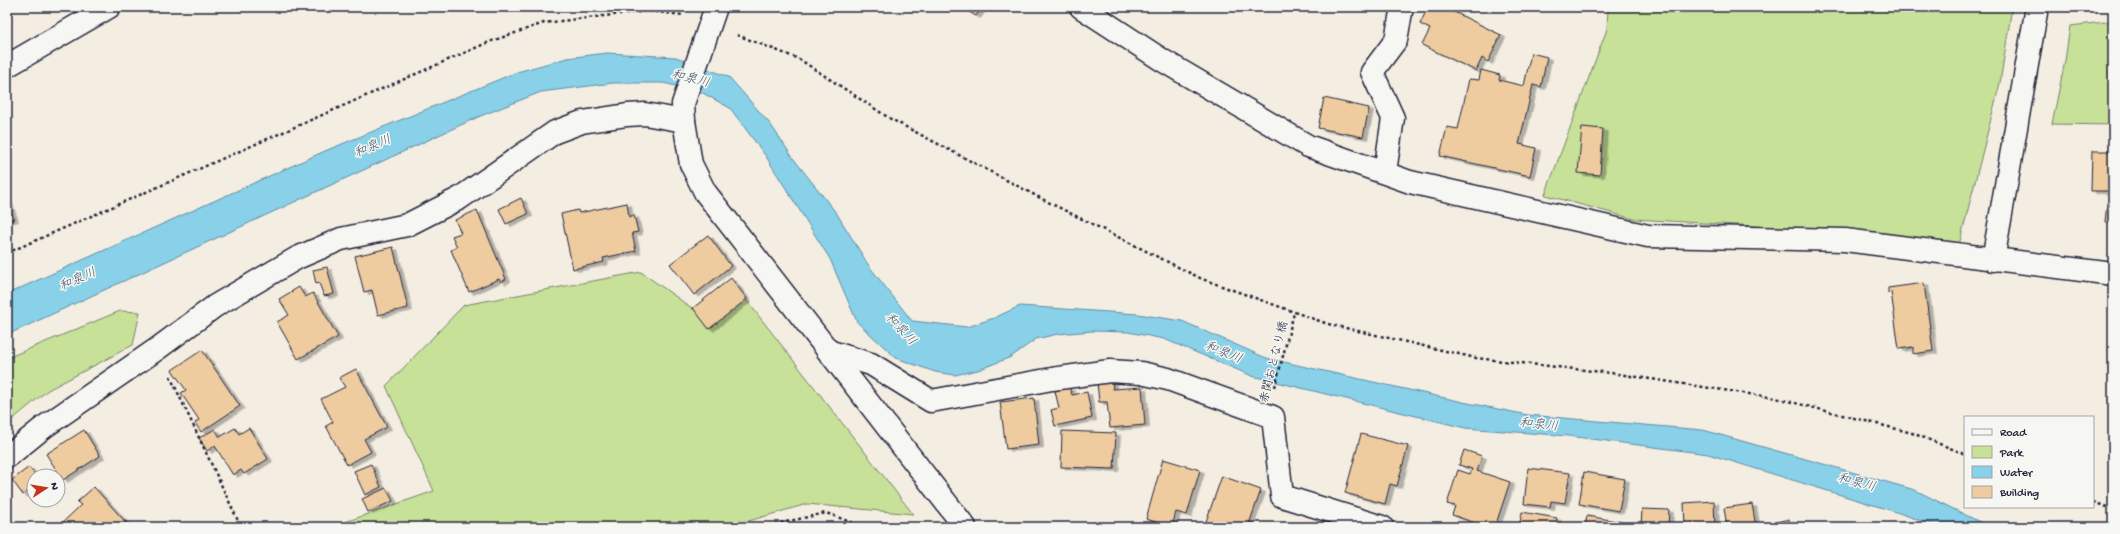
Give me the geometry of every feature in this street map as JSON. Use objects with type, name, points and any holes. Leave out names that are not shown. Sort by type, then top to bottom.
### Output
[{"type":"street","points":[[7,66],[109,7]]},
{"type":"street","points":[[1081,7],[1162,60],[1308,146],[1410,182],[1648,236],[1845,240],[1992,260],[2113,274]]},
{"type":"street","points":[[1385,172],[1393,118],[1372,72],[1396,40],[1402,7]]},
{"type":"street","points":[[1992,260],[2037,7]]},
{"type":"street","points":[[710,23],[684,112],[691,164],[705,192],[965,527]]},
{"type":"street","points":[[7,457],[44,427],[157,349],[215,306],[297,258],[341,239],[407,225],[460,198],[555,132],[582,122],[627,115],[684,112]]},
{"type":"street","points":[[828,351],[871,364],[931,401],[1052,379],[1110,371],[1141,373],[1168,379],[1274,417],[1282,496],[1382,527]]},
{"type":"path","points":[[7,253],[489,42],[544,23],[647,11],[684,15],[710,23],[799,59],[889,118],[1046,201],[1202,279],[1294,314],[1328,324],[1476,358],[1611,373],[1776,398],[1912,433],[1964,454]]},
{"type":"path","name":"赤関おとなり橋","points":[[1275,390],[1294,314]]},
{"type":"path","points":[[157,349],[241,527]]},
{"type":"path","points":[[2094,502],[2113,509]]},
{"type":"path","points":[[763,527],[826,513],[865,527]]},
{"type":"green space","points":[[1608,7],[2012,7],[2000,83],[1958,249],[1789,228],[1634,219],[1545,195],[1607,29]]},
{"type":"green space","points":[[2113,21],[2113,125],[2052,124],[2065,61],[2070,26]]},
{"type":"green space","points":[[641,272],[713,323],[744,297],[913,514],[807,504],[728,527],[331,527],[434,491],[386,386],[464,305]]},
{"type":"green space","points":[[120,311],[140,312],[133,345],[48,390],[7,424],[7,358]]},
{"type":"water","name":"和泉川","points":[[607,53],[676,57],[729,77],[771,125],[793,158],[837,214],[869,266],[912,321],[967,327],[994,318],[1020,306],[1138,314],[1182,321],[1266,358],[1463,402],[1528,415],[1703,430],[1915,490],[1990,527],[1939,527],[1896,512],[1708,454],[1568,436],[1465,428],[1252,376],[1164,339],[1128,332],[1092,331],[1058,334],[1036,339],[1011,357],[978,370],[955,375],[935,372],[896,358],[857,322],[830,259],[765,155],[730,108],[701,92],[663,83],[613,83],[541,92],[478,117],[7,335],[7,294],[325,151],[517,72],[567,58]]},
{"type":"building","points":[[961,7],[982,7],[976,16]]},
{"type":"building","points":[[1428,7],[1444,7],[1501,35],[1488,62],[1482,58],[1476,71],[1422,45],[1430,29],[1420,24]]},
{"type":"building","points":[[1531,53],[1547,57],[1541,87],[1533,85],[1519,144],[1536,148],[1530,176],[1440,156],[1447,127],[1458,129],[1469,79],[1479,80],[1481,70],[1500,75],[1499,80],[1524,86]]},
{"type":"building","points":[[1324,98],[1369,108],[1363,137],[1318,128]]},
{"type":"building","points":[[1582,127],[1603,129],[1600,175],[1578,173]]},
{"type":"building","points":[[2092,151],[2113,151],[2113,191],[2091,191]]},
{"type":"building","points":[[521,198],[528,214],[506,224],[499,209]]},
{"type":"building","points":[[7,199],[14,219],[7,221]]},
{"type":"building","points":[[627,203],[629,217],[634,215],[638,232],[632,233],[636,251],[603,258],[604,262],[573,269],[561,214],[578,210],[579,213]]},
{"type":"building","points":[[2107,203],[2113,203],[2113,223],[2105,222]]},
{"type":"building","points":[[477,210],[506,279],[501,282],[499,279],[469,292],[451,250],[457,247],[452,236],[461,233],[455,220]]},
{"type":"building","points":[[708,235],[731,266],[694,295],[670,264]]},
{"type":"building","points":[[393,247],[408,308],[378,315],[372,290],[364,292],[355,256]]},
{"type":"building","points":[[327,267],[334,294],[324,296],[319,283],[316,284],[313,270]]},
{"type":"building","points":[[731,278],[747,299],[709,329],[693,308]]},
{"type":"building","points":[[1924,283],[1933,351],[1913,354],[1913,347],[1899,349],[1891,292],[1888,293],[1888,288]]},
{"type":"building","points":[[299,287],[305,297],[313,293],[338,337],[298,359],[277,322],[289,315],[279,299]]},
{"type":"building","points":[[202,350],[240,406],[201,432],[195,423],[199,420],[181,393],[186,390],[172,370]]},
{"type":"building","points":[[356,369],[387,427],[364,439],[371,452],[347,465],[326,426],[333,422],[321,399],[345,387],[339,378]]},
{"type":"building","points":[[1112,380],[1113,389],[1142,387],[1145,425],[1110,428],[1107,402],[1099,402],[1097,382]]},
{"type":"building","points":[[1070,388],[1072,395],[1087,392],[1092,418],[1055,426],[1051,410],[1059,408],[1055,391]]},
{"type":"building","points":[[1034,398],[1039,445],[1006,449],[1000,402]]},
{"type":"building","points":[[235,428],[239,434],[249,428],[268,459],[244,474],[241,470],[233,475],[215,446],[207,451],[199,438],[215,429],[220,437]]},
{"type":"building","points":[[84,430],[100,456],[66,478],[66,468],[55,468],[46,454]]},
{"type":"building","points":[[1062,431],[1116,433],[1114,469],[1061,467]]},
{"type":"building","points":[[1361,434],[1408,446],[1397,486],[1390,484],[1385,504],[1345,493]]},
{"type":"building","points":[[1464,450],[1482,456],[1477,471],[1510,482],[1495,527],[1487,527],[1452,515],[1455,506],[1447,504],[1458,470],[1470,474],[1472,469],[1459,465]]},
{"type":"building","points":[[1163,459],[1200,470],[1187,515],[1176,512],[1172,527],[1146,519]]},
{"type":"building","points":[[371,464],[381,487],[365,495],[354,471]]},
{"type":"building","points":[[1528,468],[1570,473],[1565,503],[1551,501],[1550,507],[1524,504]]},
{"type":"building","points":[[26,469],[26,493],[23,495],[12,480]]},
{"type":"building","points":[[1584,472],[1625,479],[1619,511],[1579,504]]},
{"type":"building","points":[[1222,476],[1261,490],[1248,527],[1204,527]]},
{"type":"building","points":[[94,487],[130,527],[64,527],[61,524],[81,505],[77,502]]},
{"type":"building","points":[[386,488],[393,501],[368,512],[362,499]]},
{"type":"building","points":[[1714,501],[1715,527],[1685,527],[1684,503]]},
{"type":"building","points":[[1752,504],[1756,527],[1727,527],[1724,508]]},
{"type":"building","points":[[1642,509],[1669,510],[1668,527],[1641,527]]},
{"type":"building","points":[[1522,512],[1557,518],[1556,527],[1519,527]]},
{"type":"building","points":[[1587,516],[1622,522],[1622,527],[1585,527]]},
{"type":"building","points":[[1789,519],[1791,527],[1765,527],[1764,525]]}]
